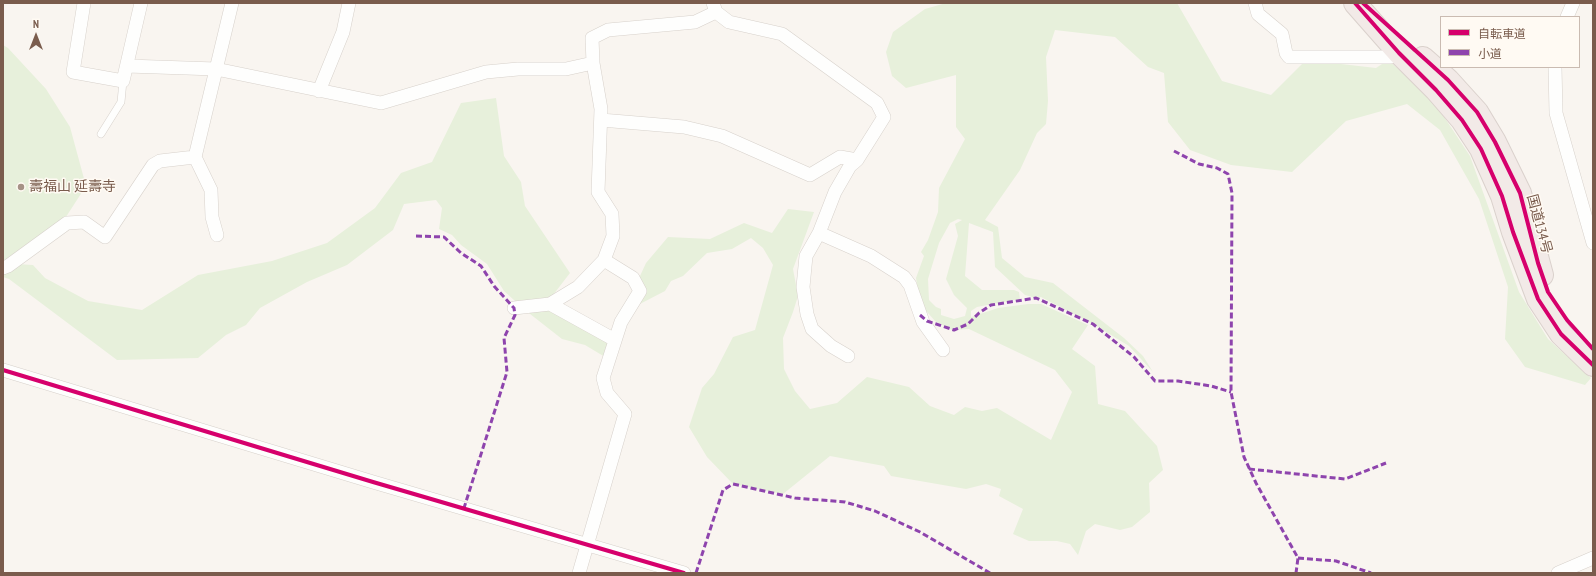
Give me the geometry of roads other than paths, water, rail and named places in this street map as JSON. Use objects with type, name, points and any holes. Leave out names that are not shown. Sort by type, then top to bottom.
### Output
[{"type":"highway","name":"国道134号","points":[[1355,3],[1399,53],[1436,90],[1462,120],[1481,149],[1502,196],[1538,299],[1561,334],[1593,365]]},
{"type":"highway","name":"国道134号","points":[[1363,3],[1448,80],[1477,112],[1495,142],[1520,194],[1538,263],[1548,292],[1566,320],[1593,349]]},
{"type":"street","points":[[84,3],[73,72],[123,81],[141,3]]},
{"type":"street","points":[[217,235],[212,217],[211,190],[195,157],[232,3]]},
{"type":"street","points":[[319,91],[343,32],[349,3]]},
{"type":"street","points":[[1255,3],[1258,14],[1282,34],[1286,53],[1289,57],[1391,57],[1399,53]]},
{"type":"street","points":[[1567,16],[1573,3]]},
{"type":"street","points":[[514,308],[550,304],[578,287],[604,260],[613,236],[612,214],[598,192],[601,109],[593,64],[592,38],[608,30],[694,22],[715,7],[729,22],[782,34],[877,103],[884,117],[858,160],[850,166],[835,192],[819,233],[806,256],[803,287],[807,314],[812,329],[831,346],[848,356]]},
{"type":"street","points":[[127,66],[216,69],[381,103],[486,72],[518,69],[566,69],[593,64]]},
{"type":"street","points":[[1555,68],[1556,113],[1593,243]]},
{"type":"street","points":[[600,120],[684,127],[722,136],[810,175],[840,157],[858,160]]},
{"type":"street","points":[[3,268],[8,266],[67,223],[84,222],[105,237],[153,165],[160,161],[195,157]]},
{"type":"street","points":[[819,233],[872,256],[904,278],[910,285],[923,322],[943,350]]},
{"type":"street","points":[[579,573],[625,414],[607,393],[603,378],[621,322],[640,291],[633,278],[604,260]]},
{"type":"street","points":[[550,304],[615,340]]},
{"type":"street","points":[[3,370],[684,573]]},
{"type":"street","points":[[1558,573],[1593,558]]},
{"type":"lane","points":[[101,134],[121,102],[123,81]]},
{"type":"place","name":"壽福山 延壽寺","points":[[21,187]]}]
